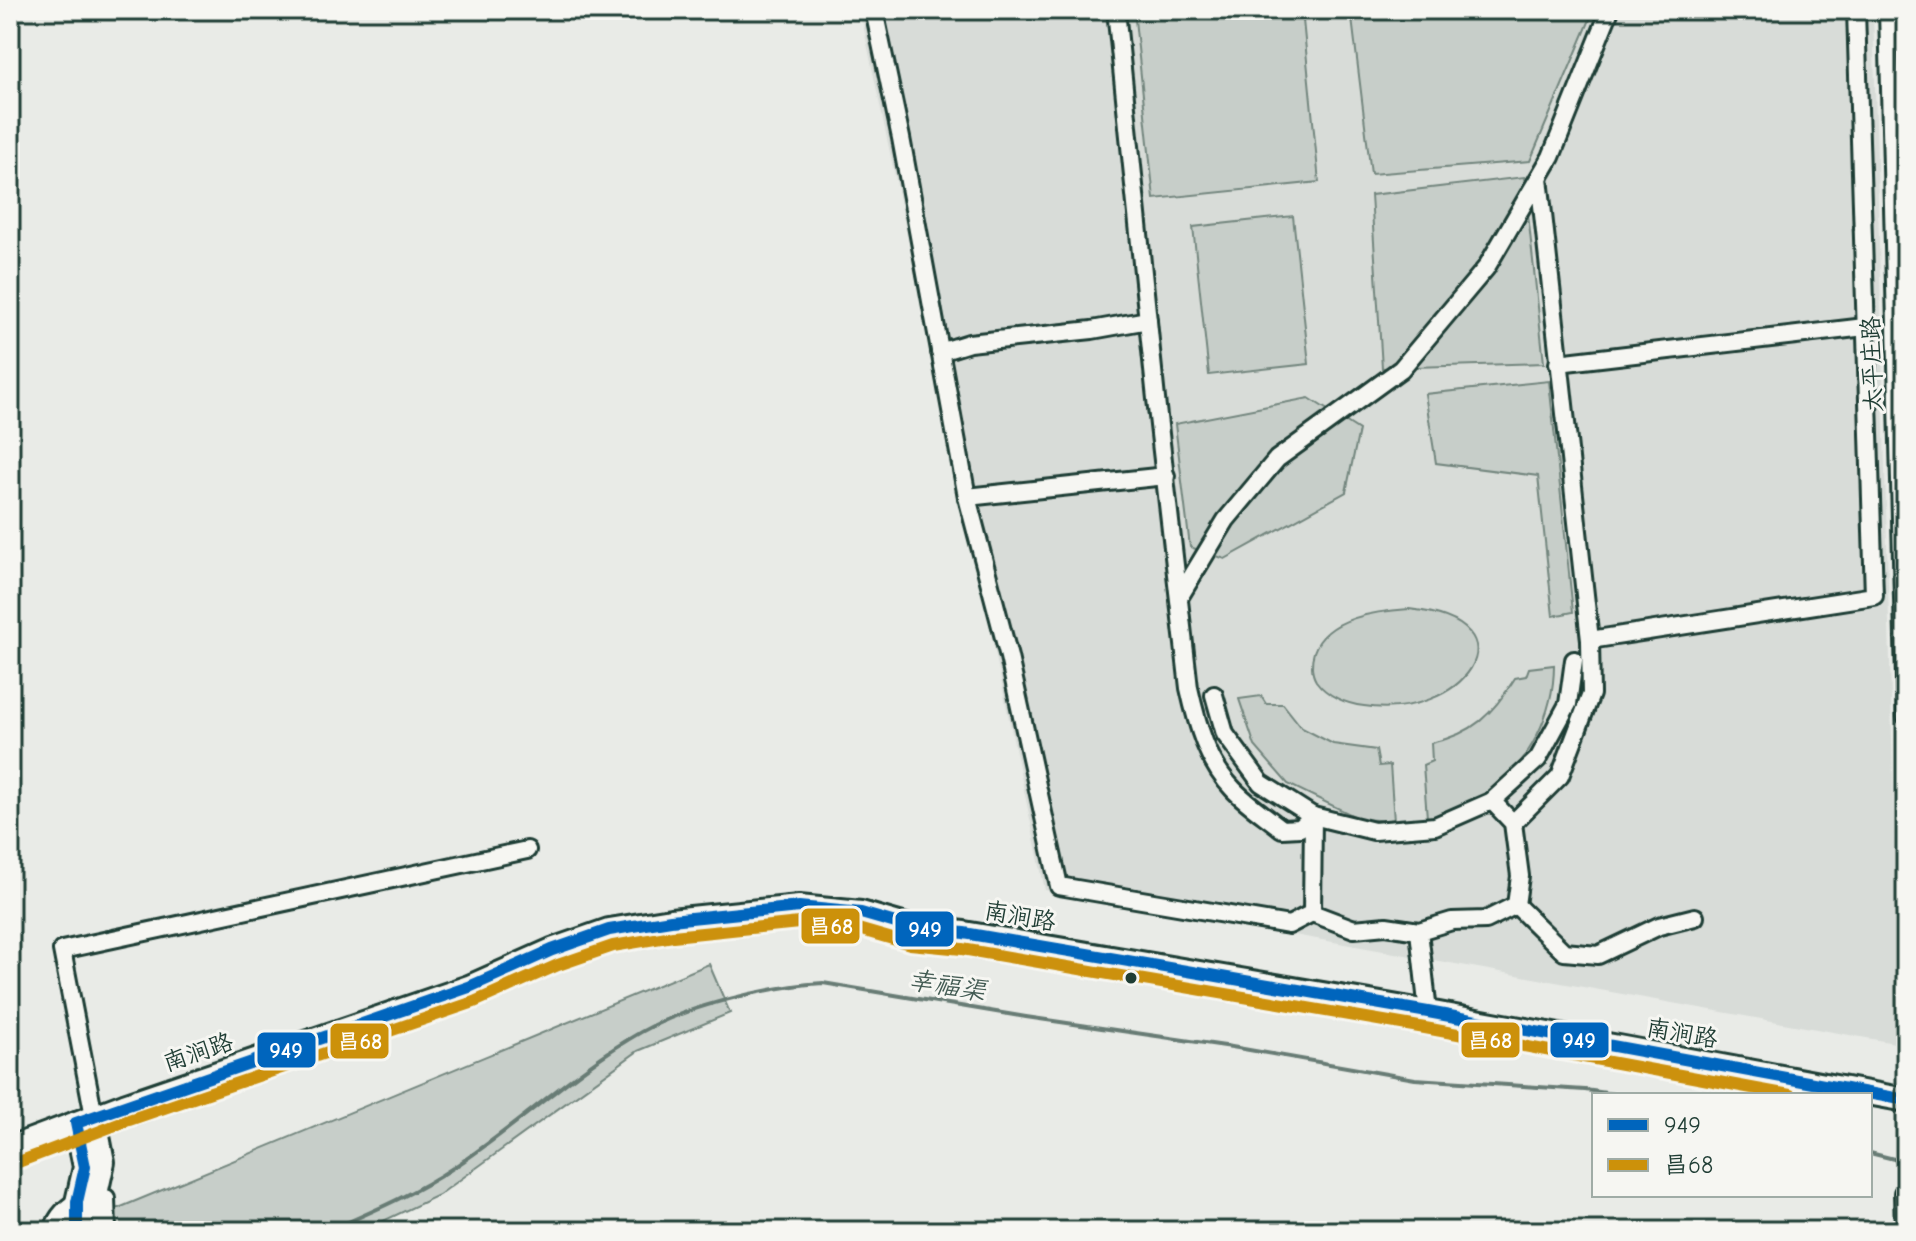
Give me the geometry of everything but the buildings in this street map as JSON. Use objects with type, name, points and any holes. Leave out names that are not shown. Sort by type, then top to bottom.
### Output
[{"type":"main road","name":"南涧路","points":[[10,1148],[469,987],[552,950],[609,930],[671,920],[799,907],[861,913],[913,928],[964,933],[1428,1012],[1868,1093]]},
{"type":"main road","name":"南涧路","points":[[1872,1094],[1906,1100]]},
{"type":"main road","points":[[85,1120],[86,1198],[96,1231]]},
{"type":"main road","points":[[77,1231],[86,1198]]},
{"type":"street","points":[[874,10],[901,138],[967,497],[1009,657],[1059,886],[1289,925],[1312,913],[1354,929],[1386,926],[1419,931],[1452,921],[1486,920],[1516,905]]},
{"type":"street","points":[[1116,10],[1189,688],[1197,727],[1212,759],[1232,789],[1282,829],[1300,828],[1313,816]]},
{"type":"street","points":[[1180,596],[1226,520],[1277,459],[1401,369],[1486,268],[1551,157],[1610,10]]},
{"type":"street","points":[[1590,640],[1874,596],[1856,10]]},
{"type":"street","name":"太平庄路","points":[[1888,10],[1899,174],[1906,716]]},
{"type":"street","points":[[1513,823],[1560,776],[1591,694],[1590,640],[1539,178]]},
{"type":"street","points":[[940,352],[969,343],[1092,330],[1148,320]]},
{"type":"street","points":[[1558,363],[1865,327]]},
{"type":"street","points":[[967,497],[1166,476]]},
{"type":"street","points":[[1214,695],[1225,734],[1261,783],[1313,816],[1374,831],[1435,826],[1492,801],[1538,759],[1568,704],[1574,660]]},
{"type":"street","points":[[1492,801],[1513,823],[1520,876],[1516,905]]},
{"type":"street","points":[[1312,913],[1313,816]]},
{"type":"street","points":[[85,1120],[62,950],[527,850]]},
{"type":"street","points":[[1516,905],[1564,952],[1598,955],[1659,926],[1695,917]]},
{"type":"street","points":[[1419,931],[1428,1012]]},
{"type":"street","points":[[1903,1193],[1904,1231]]},
{"type":"street","points":[[53,1231],[58,1216],[86,1198],[106,1198],[107,1231]]},
{"type":"shaded area","points":[[860,10],[1873,10],[1900,1044],[1045,890]]},
{"type":"shaded area","points":[[1134,10],[1302,10],[1319,182],[1154,199]]},
{"type":"shaded area","points":[[1351,10],[1594,10],[1530,161],[1371,174]]},
{"type":"shaded area","points":[[1524,177],[1544,363],[1382,368],[1371,195]]},
{"type":"shaded area","points":[[1293,216],[1309,364],[1209,375],[1193,227]]},
{"type":"shaded area","points":[[1549,381],[1573,612],[1553,616],[1538,476],[1436,463],[1425,394]]},
{"type":"shaded area","points":[[1309,398],[1359,430],[1346,492],[1225,559],[1190,547],[1175,424]]},
{"type":"shaded area","points":[[1409,609],[1448,618],[1469,632],[1476,650],[1471,668],[1455,686],[1430,699],[1399,707],[1364,706],[1337,698],[1316,681],[1312,671],[1314,652],[1320,640],[1330,631],[1368,614]]},
{"type":"shaded area","points":[[1554,665],[1553,684],[1544,719],[1537,736],[1516,767],[1483,798],[1427,818],[1423,765],[1432,761],[1431,743],[1459,734],[1480,721],[1515,678],[1526,676],[1529,668]]},
{"type":"shaded area","points":[[1261,696],[1266,704],[1283,704],[1302,728],[1333,744],[1376,750],[1379,766],[1390,765],[1394,821],[1360,819],[1288,784],[1255,746],[1239,699]]},
{"type":"shaded area","points":[[709,964],[730,1013],[638,1051],[439,1195],[362,1231],[110,1231],[109,1212]]},
{"type":"waterway","name":"幸福渠","points":[[328,1231],[408,1194],[453,1168],[592,1063],[641,1032],[705,1006],[802,985],[823,983],[1415,1079],[1607,1093]]},
{"type":"waterway","name":"幸福渠","points":[[1872,1154],[1906,1162]]},
{"type":"transit line","name":"949","points":[[77,1231],[77,1202],[85,1167],[76,1123],[469,987],[552,950],[609,930],[671,920],[799,907],[861,913],[913,928],[964,933],[1428,1012],[1868,1093]]},
{"type":"transit line","name":"昌68","points":[[16,1163],[129,1120],[474,1002],[558,965],[613,946],[673,936],[799,923],[858,929],[910,944],[962,949],[1425,1028],[1779,1093]]},
{"type":"transit line","name":"949","points":[[1872,1094],[1906,1100]]}]
